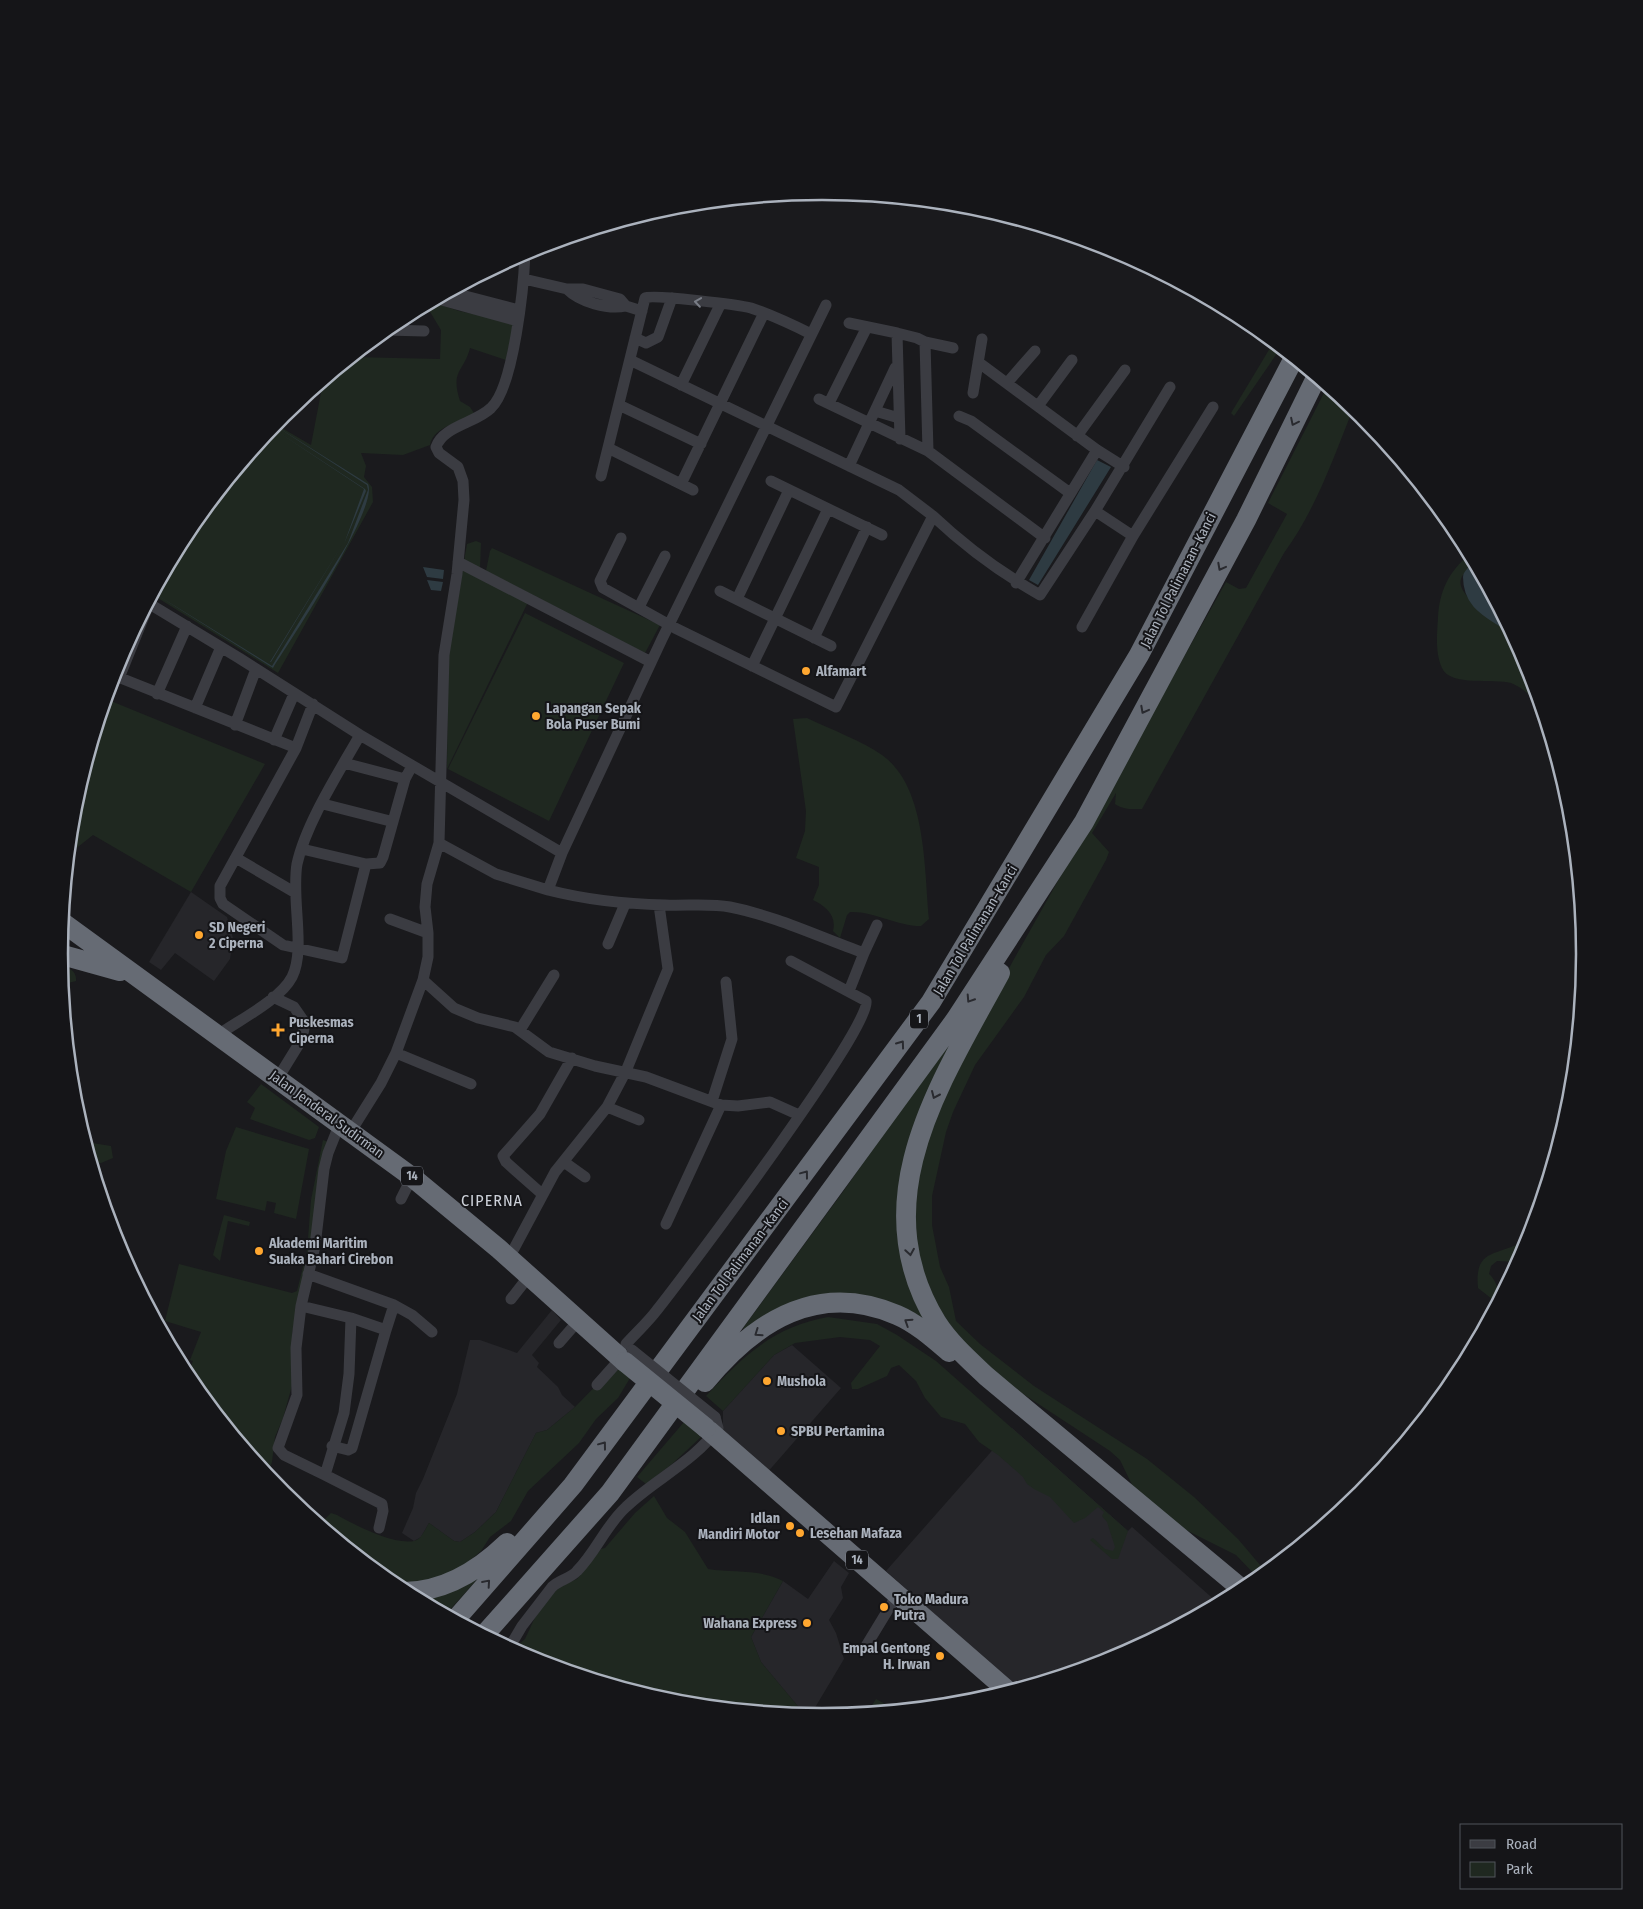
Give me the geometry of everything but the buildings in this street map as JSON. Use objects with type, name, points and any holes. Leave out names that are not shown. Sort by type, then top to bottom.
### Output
[{"type":"highway","name":"Jalan Tol Palimanan–Kanci","points":[[459,1615],[573,1485],[931,1002],[1139,655],[1291,364]]},
{"type":"highway","name":"1","points":[[488,1631],[610,1492],[956,1019],[1084,822],[1246,520],[1313,383]]},
{"type":"highway","points":[[1084,822],[954,1058],[925,1118],[910,1168],[906,1192],[906,1229],[911,1262],[922,1293],[938,1323],[959,1350],[1001,1388],[1236,1584]]},
{"type":"highway","name":"Jalan Jenderal Sudirman","points":[[69,927],[412,1177],[509,1258],[604,1343],[626,1353]]},
{"type":"highway","points":[[68,956],[138,978]]},
{"type":"highway","points":[[610,1492],[654,1446],[717,1368],[748,1340],[791,1311],[810,1304],[845,1301],[898,1315],[931,1336],[1223,1592]]},
{"type":"highway","name":"14","points":[[626,1353],[711,1427],[897,1596],[1003,1686]]},
{"type":"highway","points":[[417,1590],[447,1584],[467,1575],[491,1559],[582,1472]]},
{"type":"street","points":[[379,1528],[383,1511],[382,1504],[284,1456],[278,1448],[297,1395],[296,1348],[301,1306],[315,1246],[324,1169],[328,1153],[345,1127],[381,1083],[396,1053],[423,980],[428,957],[425,907],[427,884],[439,843],[444,655],[458,562],[464,500],[463,481],[458,467],[439,453],[436,447],[444,436],[490,410],[497,400],[514,349],[525,262]]},
{"type":"street","points":[[524,279],[567,288],[582,294],[620,299],[626,306],[642,311]]},
{"type":"street","points":[[458,295],[519,315]]},
{"type":"street","points":[[601,476],[645,298],[649,296],[672,298],[748,307],[764,312],[811,334]]},
{"type":"street","points":[[635,338],[646,343],[658,337],[672,298]]},
{"type":"street","points":[[447,301],[519,315]]},
{"type":"street","points":[[681,385],[720,305]]},
{"type":"street","points":[[548,890],[562,853],[669,624],[826,305]]},
{"type":"street","points":[[681,484],[764,312]]},
{"type":"street","points":[[849,323],[953,348]]},
{"type":"street","points":[[831,404],[830,401],[867,327]]},
{"type":"street","points":[[400,330],[424,331]]},
{"type":"street","points":[[897,334],[900,439]]},
{"type":"street","points":[[974,393],[982,339]]},
{"type":"street","points":[[925,342],[928,451]]},
{"type":"street","points":[[1007,383],[1035,351]]},
{"type":"street","points":[[630,360],[899,490],[933,516],[974,552],[1019,584],[1040,595],[1124,466],[1170,387]]},
{"type":"street","points":[[1038,406],[1072,360]]},
{"type":"street","points":[[978,362],[1096,450],[1124,466]]},
{"type":"street","points":[[849,466],[897,366]]},
{"type":"street","points":[[1078,436],[1125,370]]},
{"type":"street","points":[[820,399],[928,451],[1045,538]]},
{"type":"street","points":[[619,405],[701,444]]},
{"type":"street","points":[[1082,627],[1133,536],[1212,407]]},
{"type":"street","points":[[875,411],[899,418]]},
{"type":"street","points":[[959,416],[971,421],[1070,493]]},
{"type":"street","points":[[608,448],[693,490]]},
{"type":"street","points":[[1019,584],[1096,450]]},
{"type":"street","points":[[771,481],[882,535]]},
{"type":"street","points":[[737,599],[789,490]]},
{"type":"street","points":[[752,666],[828,509]]},
{"type":"street","points":[[1095,511],[1133,536]]},
{"type":"street","points":[[621,538],[600,584],[603,588],[669,624],[836,707],[933,516]]},
{"type":"street","points":[[814,638],[867,527]]},
{"type":"street","points":[[639,607],[665,556]]},
{"type":"street","points":[[458,562],[652,662]]},
{"type":"street","points":[[720,591],[831,646]]},
{"type":"street","points":[[153,606],[313,704],[360,735],[562,853]]},
{"type":"street","points":[[157,694],[187,626]]},
{"type":"street","points":[[195,708],[221,647]]},
{"type":"street","points":[[235,725],[256,669]]},
{"type":"street","points":[[120,679],[296,748]]},
{"type":"street","points":[[274,740],[294,694]]},
{"type":"street","points":[[313,704],[296,748],[220,886],[220,898],[223,904],[276,942],[343,957],[366,864]]},
{"type":"street","points":[[218,1035],[273,997],[292,977],[298,962],[294,892],[302,849],[323,804],[360,735]]},
{"type":"street","points":[[344,763],[405,779]]},
{"type":"street","points":[[302,849],[366,864],[380,863],[405,779],[412,766]]},
{"type":"street","points":[[323,804],[390,821]]},
{"type":"street","points":[[439,843],[496,874],[548,890],[584,899],[624,904],[726,907],[762,915],[864,952]]},
{"type":"street","points":[[236,858],[294,892]]},
{"type":"street","points":[[608,944],[624,904]]},
{"type":"street","points":[[509,1258],[555,1172],[607,1107],[626,1071],[645,1020],[658,995],[668,969],[659,905]]},
{"type":"street","points":[[390,919],[428,932]]},
{"type":"street","points":[[849,991],[877,925]]},
{"type":"street","points":[[596,1385],[626,1353],[760,1173],[863,1017],[867,1006],[866,1001],[791,961]]},
{"type":"street","points":[[520,1030],[554,975]]},
{"type":"street","points":[[423,980],[443,999],[465,1014],[506,1023],[520,1030],[549,1052],[596,1066],[626,1071],[716,1103],[738,1106],[770,1102],[799,1115]]},
{"type":"street","points":[[666,1224],[716,1103],[732,1039],[726,982]]},
{"type":"street","points":[[273,997],[294,1007],[305,1023],[302,1039],[278,1078]]},
{"type":"street","points":[[396,1053],[471,1084]]},
{"type":"street","points":[[542,1194],[506,1162],[503,1156],[540,1114],[572,1058]]},
{"type":"street","points":[[607,1107],[639,1120]]},
{"type":"street","points":[[564,1162],[585,1177]]},
{"type":"street","points":[[401,1200],[412,1177]]},
{"type":"street","points":[[308,1274],[394,1305],[412,1315],[432,1332]]},
{"type":"street","points":[[511,1299],[529,1276]]},
{"type":"street","points":[[332,1446],[348,1450],[352,1448],[394,1305]]},
{"type":"street","points":[[301,1306],[351,1318],[386,1330]]},
{"type":"street","points":[[325,1475],[332,1446],[344,1412],[347,1393],[351,1318]]},
{"type":"street","points":[[559,1344],[579,1320]]},
{"type":"street","points":[[513,1642],[522,1626],[552,1587],[558,1581],[576,1572],[625,1508],[672,1472],[711,1427]]},
{"type":"street","points":[[866,1646],[897,1596]]},
{"type":"shaded area","points":[[280,429],[368,484],[368,490],[367,485]]},
{"type":"shaded area","points":[[278,432],[365,489],[366,491],[344,544],[364,489]]},
{"type":"shaded area","points":[[1097,460],[1111,467],[1038,585],[1029,580]]},
{"type":"shaded area","points":[[368,490],[368,498],[347,546],[273,668],[159,596],[272,666],[348,543]]},
{"type":"shaded area","points":[[342,545],[271,662],[270,662]]},
{"type":"shaded area","points":[[423,567],[444,570],[443,579],[427,577]]},
{"type":"shaded area","points":[[427,580],[443,582],[441,591],[431,590]]},
{"type":"shaded area","name":"SD Negeri 2 Ciperna","points":[[191,892],[227,917],[233,938],[230,959],[214,981],[175,953],[161,970],[149,962]]},
{"type":"shaded area","points":[[552,1310],[561,1320],[532,1355],[539,1363],[537,1367],[575,1407],[547,1430],[536,1433],[496,1512],[475,1532],[460,1542],[454,1541],[429,1523],[421,1537],[414,1541],[402,1533],[413,1508],[416,1493],[457,1394],[470,1340],[480,1340],[517,1353]]},
{"type":"shaded area","points":[[792,1345],[841,1388],[766,1474],[723,1435],[723,1411],[774,1355]]},
{"type":"shaded area","points":[[1012,1428],[1128,1531],[1132,1527],[1212,1598],[1155,1631],[1110,1651],[1013,1684],[886,1571]]},
{"type":"shaded area","points":[[834,1561],[849,1573],[841,1587],[843,1598],[829,1620],[836,1633],[844,1659],[814,1709],[799,1708],[761,1662],[751,1637],[783,1581],[808,1599]]},
{"type":"green space","points":[[440,305],[459,311],[514,322],[506,360],[470,348],[459,372],[456,383],[460,401],[470,407],[476,416],[442,429],[432,439],[430,445],[403,455],[361,453],[366,466],[364,477],[372,487],[373,502],[278,673],[158,598],[195,536],[223,495],[282,428],[311,445],[321,390],[324,388],[361,357],[440,359],[441,330],[430,311]]},
{"type":"green space","points":[[1270,348],[1277,353],[1234,416],[1231,413]]},
{"type":"green space","points":[[1324,393],[1350,416],[1315,501],[1284,553],[1142,809],[1118,806],[1115,804],[1116,793],[1092,833],[1109,852],[1106,860],[1064,936],[1046,955],[1024,997],[975,1065],[953,1112],[946,1132],[932,1196],[932,1225],[940,1267],[949,1287],[956,1321],[980,1344],[1034,1386],[1147,1459],[1194,1497],[1238,1539],[1261,1566],[1253,1572],[1236,1555],[1182,1528],[1134,1489],[1120,1460],[1110,1451],[1002,1380],[953,1331],[933,1301],[912,1232],[921,1149],[967,1046],[1226,582],[1239,589],[1246,588],[1287,514],[1268,503]]},
{"type":"green space","points":[[476,541],[481,543],[480,568],[464,561],[467,544]]},
{"type":"green space","points":[[492,548],[660,625],[645,653],[486,571]]},
{"type":"green space","points":[[1462,561],[1468,569],[1460,583],[1464,593],[1475,603],[1495,615],[1529,695],[1511,683],[1454,678],[1442,668],[1438,656],[1437,643],[1440,599],[1446,583]]},
{"type":"green space","points":[[463,568],[528,602],[447,769],[448,660]]},
{"type":"green space","name":"Lapangan Sepak Bola Puser Bumi","points":[[525,613],[624,663],[549,821],[448,769]]},
{"type":"green space","points":[[112,701],[265,764],[191,892],[93,835],[75,849],[93,759]]},
{"type":"green space","points":[[807,718],[856,740],[882,755],[897,769],[908,787],[915,808],[924,854],[929,919],[921,926],[903,924],[859,912],[850,912],[847,915],[840,938],[833,931],[832,916],[822,905],[813,900],[819,885],[819,867],[796,858],[805,831],[806,811],[793,719]]},
{"type":"green space","points":[[68,968],[72,970],[76,981],[69,983]]},
{"type":"green space","points":[[965,1016],[900,1214],[945,1341],[858,1297],[747,1332],[743,1328],[845,1189]]},
{"type":"green space","points":[[261,1084],[319,1127],[315,1138],[309,1140],[250,1119],[255,1108],[247,1102]]},
{"type":"green space","points":[[236,1127],[309,1149],[296,1219],[274,1213],[276,1203],[267,1201],[265,1211],[216,1199],[226,1151]]},
{"type":"green space","points":[[323,1140],[328,1142],[313,1231],[292,1334],[293,1382],[283,1418],[275,1437],[270,1468],[223,1414],[190,1366],[193,1361],[190,1360],[201,1332],[165,1321],[179,1264],[292,1293],[297,1291],[307,1251],[311,1200]]},
{"type":"green space","points":[[91,1143],[111,1146],[113,1158],[97,1163]]},
{"type":"green space","points":[[224,1215],[250,1222],[249,1226],[228,1221],[220,1261],[213,1255]]},
{"type":"green space","points":[[1518,1244],[1510,1262],[1497,1261],[1491,1266],[1489,1274],[1494,1279],[1497,1290],[1492,1299],[1478,1288],[1480,1266],[1484,1259],[1490,1255]]},
{"type":"green space","points":[[828,1317],[877,1324],[936,1361],[1128,1531],[1118,1559],[1112,1559],[1090,1540],[1093,1538],[1105,1549],[1113,1551],[1115,1547],[1107,1522],[1102,1516],[1104,1512],[1098,1507],[1085,1518],[1074,1523],[1050,1497],[1027,1484],[1023,1477],[998,1455],[979,1442],[965,1424],[941,1417],[925,1398],[916,1381],[899,1365],[891,1368],[887,1376],[858,1389],[852,1389],[851,1383],[880,1346],[870,1340],[840,1337],[795,1343],[774,1355],[723,1411],[706,1396],[733,1368],[760,1345],[791,1328]]},
{"type":"green space","points":[[615,1366],[630,1378],[618,1398],[596,1419],[579,1443],[528,1491],[511,1521],[490,1537],[481,1551],[461,1568],[442,1579],[406,1583],[362,1553],[323,1521],[331,1513],[374,1533],[405,1541],[414,1541],[419,1538],[429,1523],[454,1541],[460,1542],[475,1532],[496,1512],[536,1433],[547,1430],[575,1407]]},
{"type":"green space","points":[[684,1422],[701,1437],[672,1464],[646,1484],[637,1477]]},
{"type":"green space","points":[[654,1496],[667,1518],[685,1532],[708,1569],[756,1573],[783,1581],[751,1637],[761,1662],[799,1708],[723,1702],[674,1694],[626,1683],[579,1668],[518,1645],[525,1639],[538,1611],[561,1585],[577,1579],[601,1549],[605,1548],[635,1513]]},
{"type":"green space","points":[[483,1573],[450,1610],[424,1594]]},
{"type":"green space","points":[[876,1699],[887,1705],[871,1707]]},
{"type":"waterway","points":[[1473,576],[1474,591],[1477,597],[1492,610]]},
{"type":"place","name":"Alfamart","points":[[806,671]]},
{"type":"place","name":"Lapangan Sepak Bola Puser Bumi","points":[[536,716]]},
{"type":"place","name":"SD Negeri 2 Ciperna","points":[[199,935]]},
{"type":"place","name":"Puskesmas Ciperna","points":[[278,1030]]},
{"type":"place","name":"Akademi Maritim Suaka Bahari Cirebon","points":[[259,1251]]},
{"type":"place","name":"Mushola","points":[[767,1381]]},
{"type":"place","name":"SPBU Pertamina","points":[[781,1431]]},
{"type":"place","name":"Idlan Mandiri Motor","points":[[790,1526]]},
{"type":"place","name":"Lesehan Mafaza","points":[[800,1533]]},
{"type":"place","name":"Toko Madura Putra","points":[[884,1607]]},
{"type":"place","name":"Wahana Express","points":[[807,1623]]},
{"type":"place","name":"Empal Gentong H. Irwan","points":[[940,1656]]},
{"type":"district","name":"CIPERNA","points":[[492,1200]]}]
